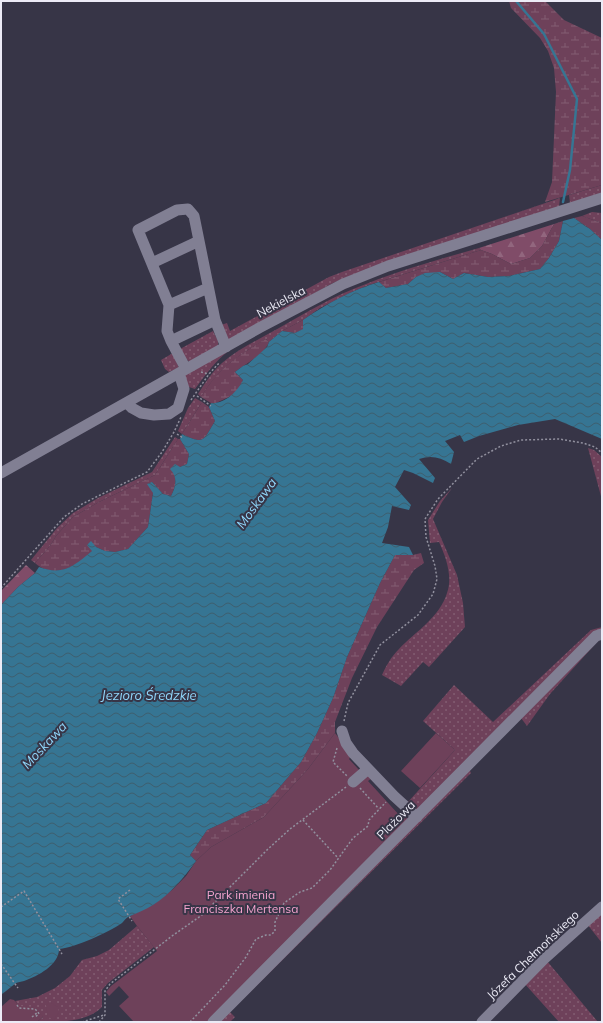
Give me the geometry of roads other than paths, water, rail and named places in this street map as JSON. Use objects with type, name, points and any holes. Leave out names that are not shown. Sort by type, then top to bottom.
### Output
[{"type":"street","name":"Nekielska","points":[[1,473],[288,312],[343,284],[388,266],[599,200]]},
{"type":"street","points":[[127,403],[141,413],[154,415],[169,414],[178,408],[184,388],[182,371],[167,331],[169,305],[138,230],[177,210],[188,210],[194,216],[215,320],[226,347]]},
{"type":"street","points":[[152,263],[199,241]]},
{"type":"street","points":[[169,305],[208,288]]},
{"type":"street","points":[[171,341],[215,320]]},
{"type":"street","name":"Plażowa","points":[[213,1022],[599,635]]},
{"type":"street","points":[[342,731],[346,743],[368,769],[417,817]]},
{"type":"street","points":[[353,782],[368,769]]},
{"type":"street","name":"Józefa Chełmońskiego","points":[[482,1022],[544,959],[602,907]]},
{"type":"water","name":"Jezioro Średzkie","points":[[574,218],[590,229],[602,240],[602,439],[555,419],[518,425],[479,436],[464,442],[460,435],[445,441],[454,452],[451,464],[435,457],[419,459],[435,478],[433,483],[404,470],[395,487],[411,505],[409,510],[392,506],[388,527],[382,543],[409,547],[413,555],[395,555],[380,583],[347,657],[333,698],[317,733],[301,762],[266,803],[207,830],[190,855],[196,861],[187,874],[159,901],[128,917],[122,923],[100,935],[83,943],[59,949],[56,960],[47,969],[30,979],[16,983],[1,995],[1,605],[18,587],[35,573],[39,567],[47,570],[62,570],[80,561],[92,551],[87,545],[91,541],[96,547],[105,551],[115,552],[128,549],[148,527],[153,493],[147,484],[152,482],[163,494],[171,496],[174,489],[175,479],[173,472],[170,469],[175,464],[180,467],[187,464],[189,454],[180,439],[182,434],[199,440],[205,437],[215,421],[209,407],[211,403],[221,402],[234,393],[243,380],[235,372],[248,364],[282,331],[295,333],[303,329],[303,320],[321,308],[349,293],[379,282],[386,288],[408,284],[416,277],[425,273],[440,272],[453,279],[464,273],[488,277],[509,276],[540,269],[549,258],[559,241],[563,221]]},
{"type":"waterway","points":[[516,1],[544,34],[577,99],[570,170],[563,202]]},
{"type":"water label","name":"Moskawa","points":[[256,503]]},
{"type":"water label","name":"Moskawa","points":[[44,745]]},
{"type":"park label","name":"Park imienia Franciszka Mertensa","points":[[241,902]]}]
